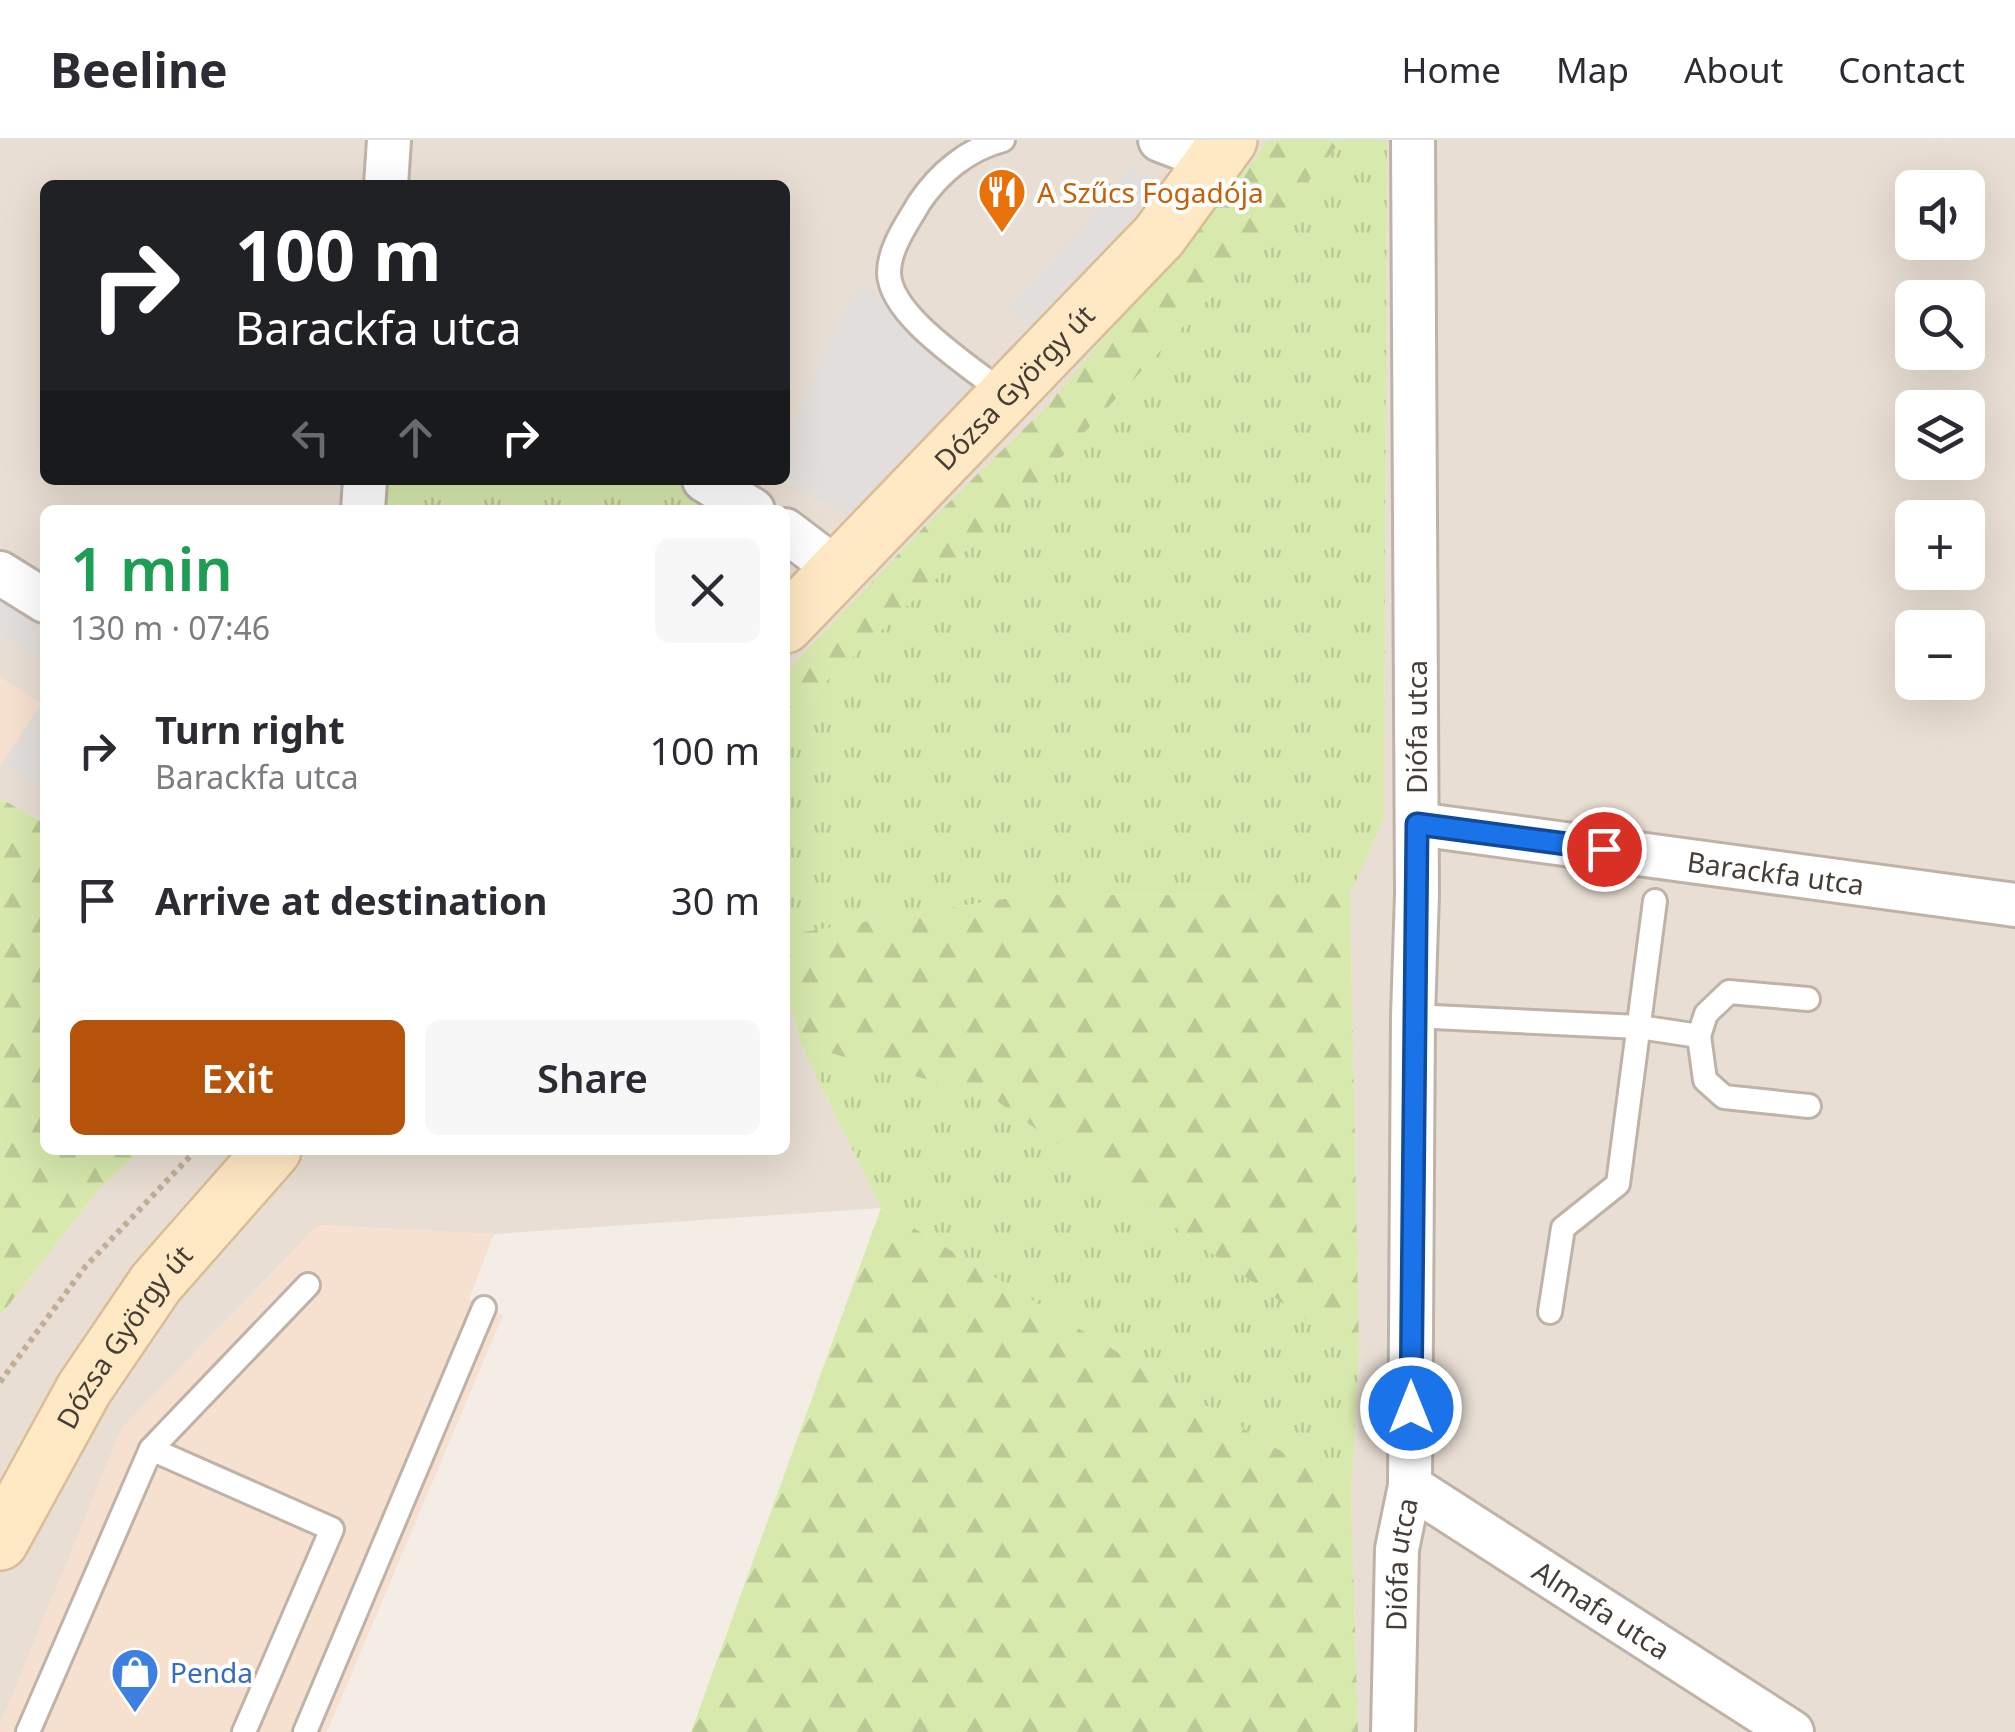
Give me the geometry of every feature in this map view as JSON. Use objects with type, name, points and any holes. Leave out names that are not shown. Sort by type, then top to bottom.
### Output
[{"type":"main road","name":"Dózsa György út","points":[[790,620],[1159,236],[1222,151]]},
{"type":"main road","name":"Dózsa György út","points":[[0,1542],[84,1389],[156,1283],[269,1155]]},
{"type":"street","points":[[386,180],[389,140]]},
{"type":"street","points":[[1160,140],[1222,151]]},
{"type":"street","name":"Diófa utca","points":[[1393,1732],[1397,1549],[1410,1486],[1417,824],[1413,140]]},
{"type":"street","points":[[712,485],[745,505]]},
{"type":"street","points":[[790,534],[839,571]]},
{"type":"street","points":[[0,573],[40,599]]},
{"type":"street","name":"Barackfa utca","points":[[1417,824],[2015,905]]},
{"type":"street","name":"Almafa utca","points":[[1410,1486],[1792,1732]]},
{"type":"lane","points":[[1004,140],[988,144],[956,162],[927,192],[892,253],[889,276],[897,298],[916,322],[1004,394]]},
{"type":"lane","points":[[1550,1312],[1564,1228],[1618,1184],[1655,901]]},
{"type":"lane","points":[[1808,998],[1729,992],[1706,1014],[1700,1036],[1705,1080],[1724,1097],[1808,1106]]},
{"type":"lane","points":[[1413,1016],[1638,1026],[1700,1036]]},
{"type":"lane","points":[[28,1732],[151,1449],[308,1285]]},
{"type":"lane","points":[[304,1732],[484,1308]]},
{"type":"lane","points":[[151,1449],[332,1529],[244,1732]]},
{"type":"path","points":[[0,1382],[85,1266],[191,1155]]},
{"type":"shaded area","points":[[0,140],[1267,140],[1047,406],[790,668],[790,505],[40,505],[40,821],[0,798]]},
{"type":"shaded area","points":[[1387,140],[2015,140],[2015,1732],[1358,1732],[1351,1494],[1359,1349],[1350,894],[1384,819]]},
{"type":"shaded area","points":[[1132,167],[1155,188],[1101,258],[1032,328],[1008,308],[1072,241]]},
{"type":"shaded area","points":[[862,283],[977,392],[853,517],[790,485],[792,428],[836,326]]},
{"type":"shaded area","points":[[0,581],[40,609],[40,661],[0,635]]},
{"type":"shaded area","points":[[0,677],[40,706],[0,767]]},
{"type":"shaded area","points":[[40,709],[40,788],[3,763]]},
{"type":"shaded area","points":[[790,1003],[801,1045],[881,1208],[494,1234],[318,1225],[122,1428],[0,1725],[0,1316],[99,1189],[136,1155],[790,1155]]},
{"type":"shaded area","points":[[318,1225],[494,1234],[469,1299],[503,1315],[327,1732],[0,1732],[122,1428]]},
{"type":"green space","points":[[1267,140],[1342,140],[1247,257],[1036,485],[790,715],[790,668],[1047,406]]},
{"type":"green space","points":[[1342,140],[1387,140],[1384,819],[1350,894],[1027,895],[790,934],[790,715],[1036,485],[1247,257]]},
{"type":"green space","points":[[381,485],[689,485],[726,505],[379,505]]},
{"type":"green space","points":[[0,798],[40,821],[40,1155],[136,1155],[99,1189],[0,1316]]},
{"type":"green space","points":[[1350,894],[1359,1349],[1343,1346],[991,1097],[801,1045],[790,1003],[790,934],[1027,895]]},
{"type":"green space","points":[[801,1045],[991,1097],[1343,1346],[1359,1349],[1351,1494],[881,1208]]},
{"type":"green space","points":[[881,1208],[1351,1494],[1358,1732],[691,1732]]},
{"type":"place","name":"A Szűcs Fogadója","points":[[1002,234]]},
{"type":"place","name":"Penda","points":[[135,1714]]},
{"type":"route","points":[[1411,1408],[1417,824],[1604,849]]}]
